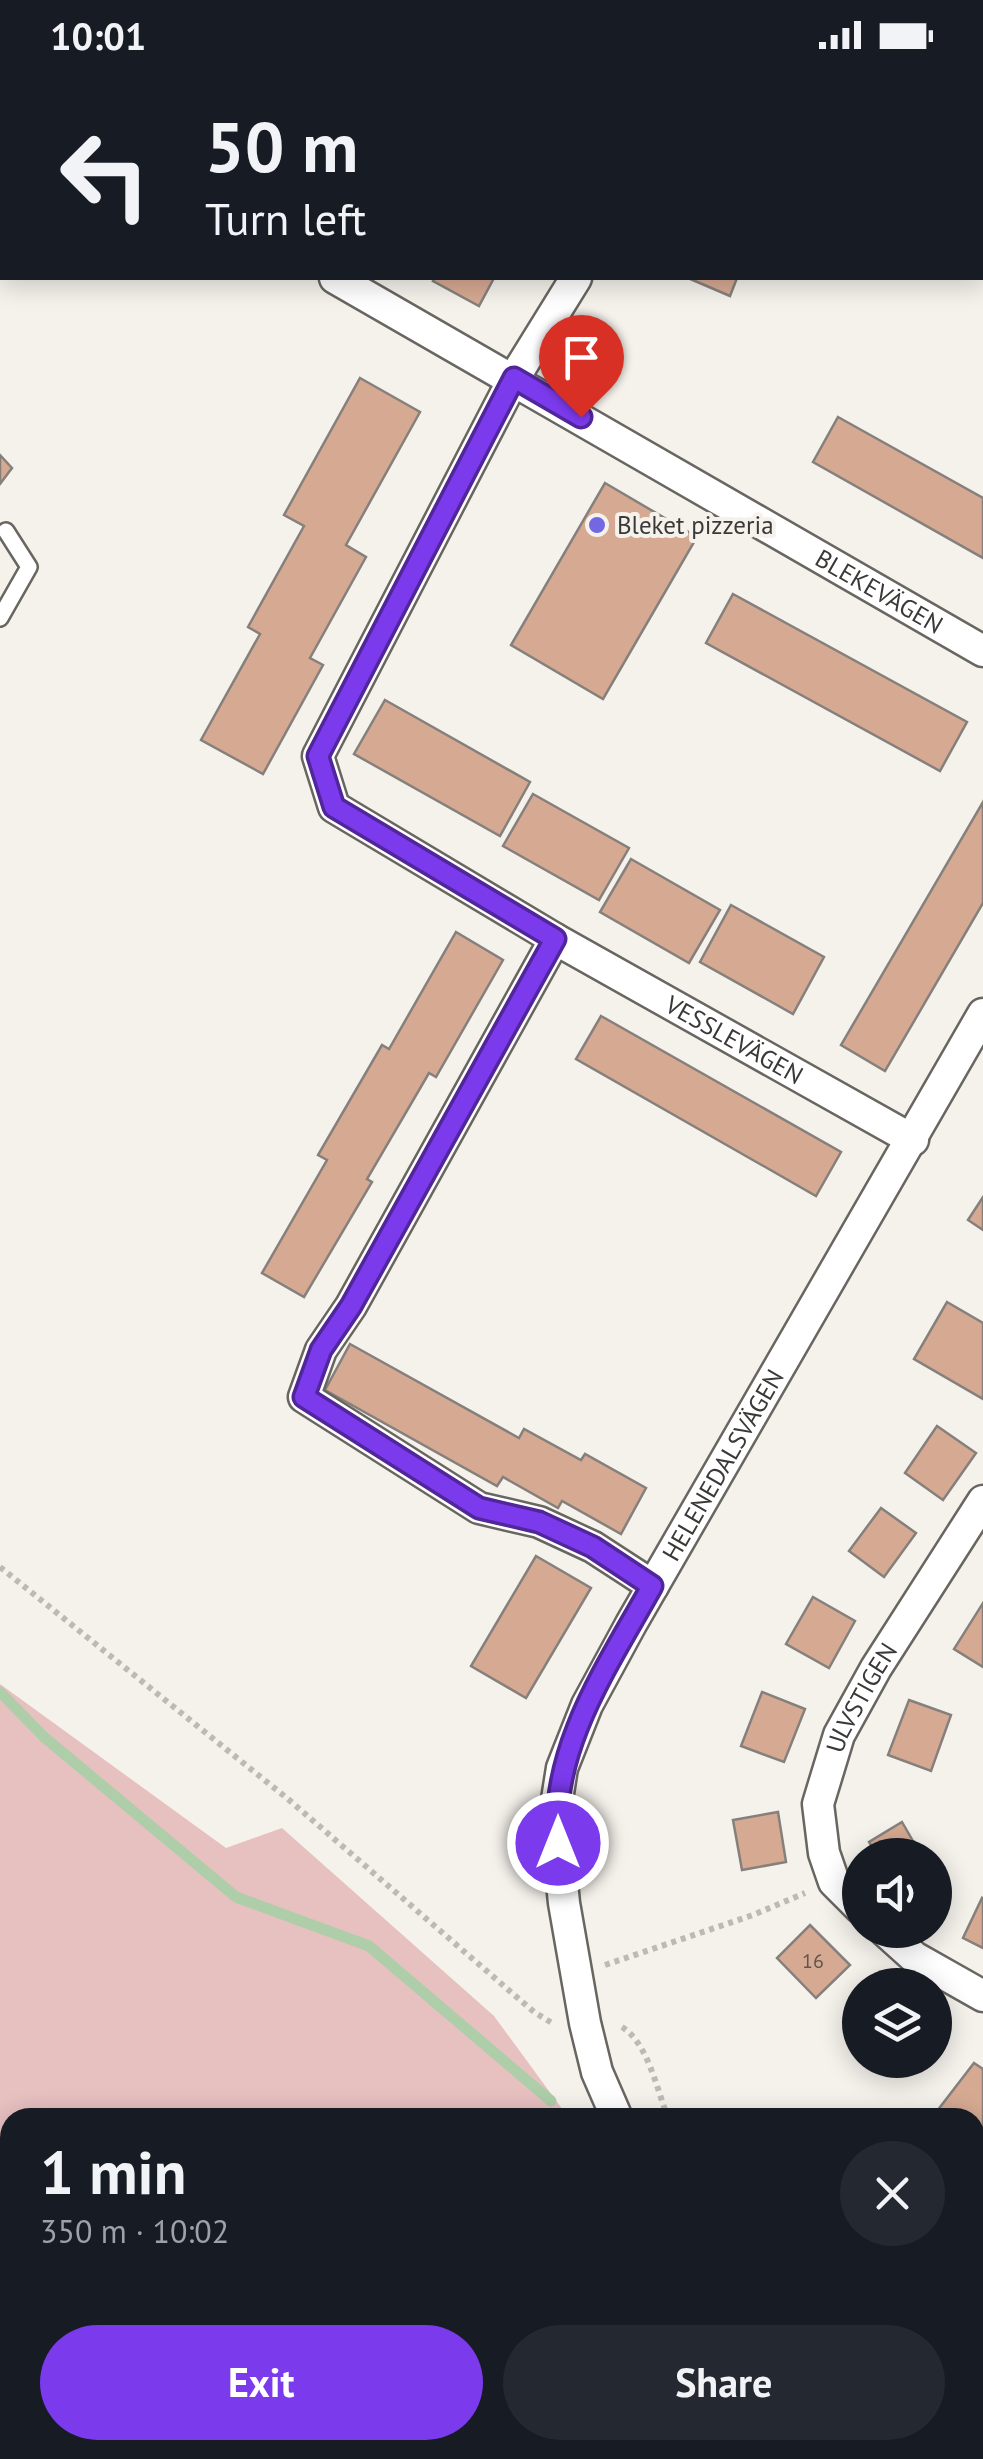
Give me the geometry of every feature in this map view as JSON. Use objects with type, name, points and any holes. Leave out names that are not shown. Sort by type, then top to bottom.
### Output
[{"type":"street","name":"BLEKEVÄGEN","points":[[338,280],[983,651]]},
{"type":"street","points":[[514,378],[575,280]]},
{"type":"street","name":"VESSLEVÄGEN","points":[[514,378],[318,756],[334,807],[555,939],[912,1140]]},
{"type":"street","points":[[555,939],[351,1306],[321,1350],[304,1397],[479,1508],[539,1522],[593,1547],[652,1586]]},
{"type":"street","name":"HELENEDALSVÄGEN","points":[[613,2108],[597,2072],[585,2024],[564,1904],[555,1812],[562,1768],[587,1705],[652,1586],[912,1140],[972,1058],[983,1014]]},
{"type":"street","name":"ULVSTIGEN","points":[[834,1882],[824,1853],[818,1804],[839,1735],[876,1668],[983,1502]]},
{"type":"street","points":[[834,1882],[842,1890]]},
{"type":"street","points":[[904,1948],[983,1996]]},
{"type":"lane","points":[[0,618],[29,568],[6,532]]},
{"type":"path","points":[[0,1567],[288,1799],[534,2012]]},
{"type":"path","points":[[578,1974],[753,1916],[834,1882]]},
{"type":"shaded area","points":[[0,1684],[226,1848],[282,1828],[494,2016],[561,2108],[0,2108]]},
{"type":"building","points":[[434,280],[493,280],[479,306]]},
{"type":"building","points":[[693,280],[736,280],[730,296]]},
{"type":"building","points":[[360,378],[420,412],[346,545],[366,557],[310,658],[323,665],[263,774],[201,740],[260,634],[248,627],[304,526],[284,515]]},
{"type":"building","points":[[838,417],[983,498],[983,558],[813,462]]},
{"type":"building","points":[[0,455],[12,468],[0,484]]},
{"type":"building","points":[[605,483],[697,537],[603,699],[511,645]]},
{"type":"building","points":[[733,594],[967,722],[940,771],[706,643]]},
{"type":"building","points":[[385,700],[530,782],[500,836],[354,754]]},
{"type":"building","points":[[533,794],[629,848],[599,900],[503,846]]},
{"type":"building","points":[[983,802],[983,903],[885,1071],[841,1045]]},
{"type":"building","points":[[631,859],[720,910],[689,963],[600,912]]},
{"type":"building","points":[[731,905],[824,957],[793,1014],[700,962]]},
{"type":"building","points":[[456,932],[503,960],[436,1077],[429,1073],[367,1179],[372,1182],[304,1297],[262,1273],[327,1160],[318,1155],[382,1045],[389,1049]]},
{"type":"building","points":[[601,1016],[841,1152],[816,1196],[576,1059]]},
{"type":"building","points":[[983,1197],[983,1230],[968,1220]]},
{"type":"building","points":[[947,1302],[983,1323],[983,1399],[914,1359]]},
{"type":"building","points":[[350,1344],[519,1438],[524,1429],[581,1460],[585,1454],[646,1488],[621,1534],[562,1501],[558,1508],[503,1477],[497,1486],[325,1390]]},
{"type":"building","points":[[937,1426],[976,1453],[943,1500],[905,1473]]},
{"type":"building","points":[[881,1508],[916,1533],[884,1577],[849,1551]]},
{"type":"building","points":[[536,1556],[591,1588],[526,1698],[471,1666]]},
{"type":"building","points":[[813,1597],[855,1621],[829,1668],[786,1644]]},
{"type":"building","points":[[983,1603],[983,1667],[954,1649]]},
{"type":"building","points":[[762,1692],[805,1709],[784,1762],[741,1746]]},
{"type":"building","points":[[909,1700],[951,1715],[931,1771],[888,1755]]},
{"type":"building","points":[[778,1812],[786,1862],[742,1870],[733,1820]]},
{"type":"building","points":[[902,1822],[911,1838],[876,1838]]},
{"type":"building","points":[[983,1899],[983,1948],[963,1938]]},
{"type":"building","points":[[810,1925],[850,1965],[842,1968],[842,1973],[816,1998],[777,1958]]},
{"type":"building","points":[[974,2063],[983,2069],[983,2108],[939,2108]]},
{"type":"waterway","points":[[0,1692],[44,1737],[236,1897],[369,1946],[551,2101]]},
{"type":"place","name":"Bleket pizzeria","points":[[597,525]]},
{"type":"route","points":[[558,1843],[555,1812],[562,1768],[587,1705],[652,1586],[593,1547],[539,1522],[479,1508],[304,1397],[321,1350],[351,1306],[555,939],[334,807],[318,756],[514,378],[581,417]]}]
